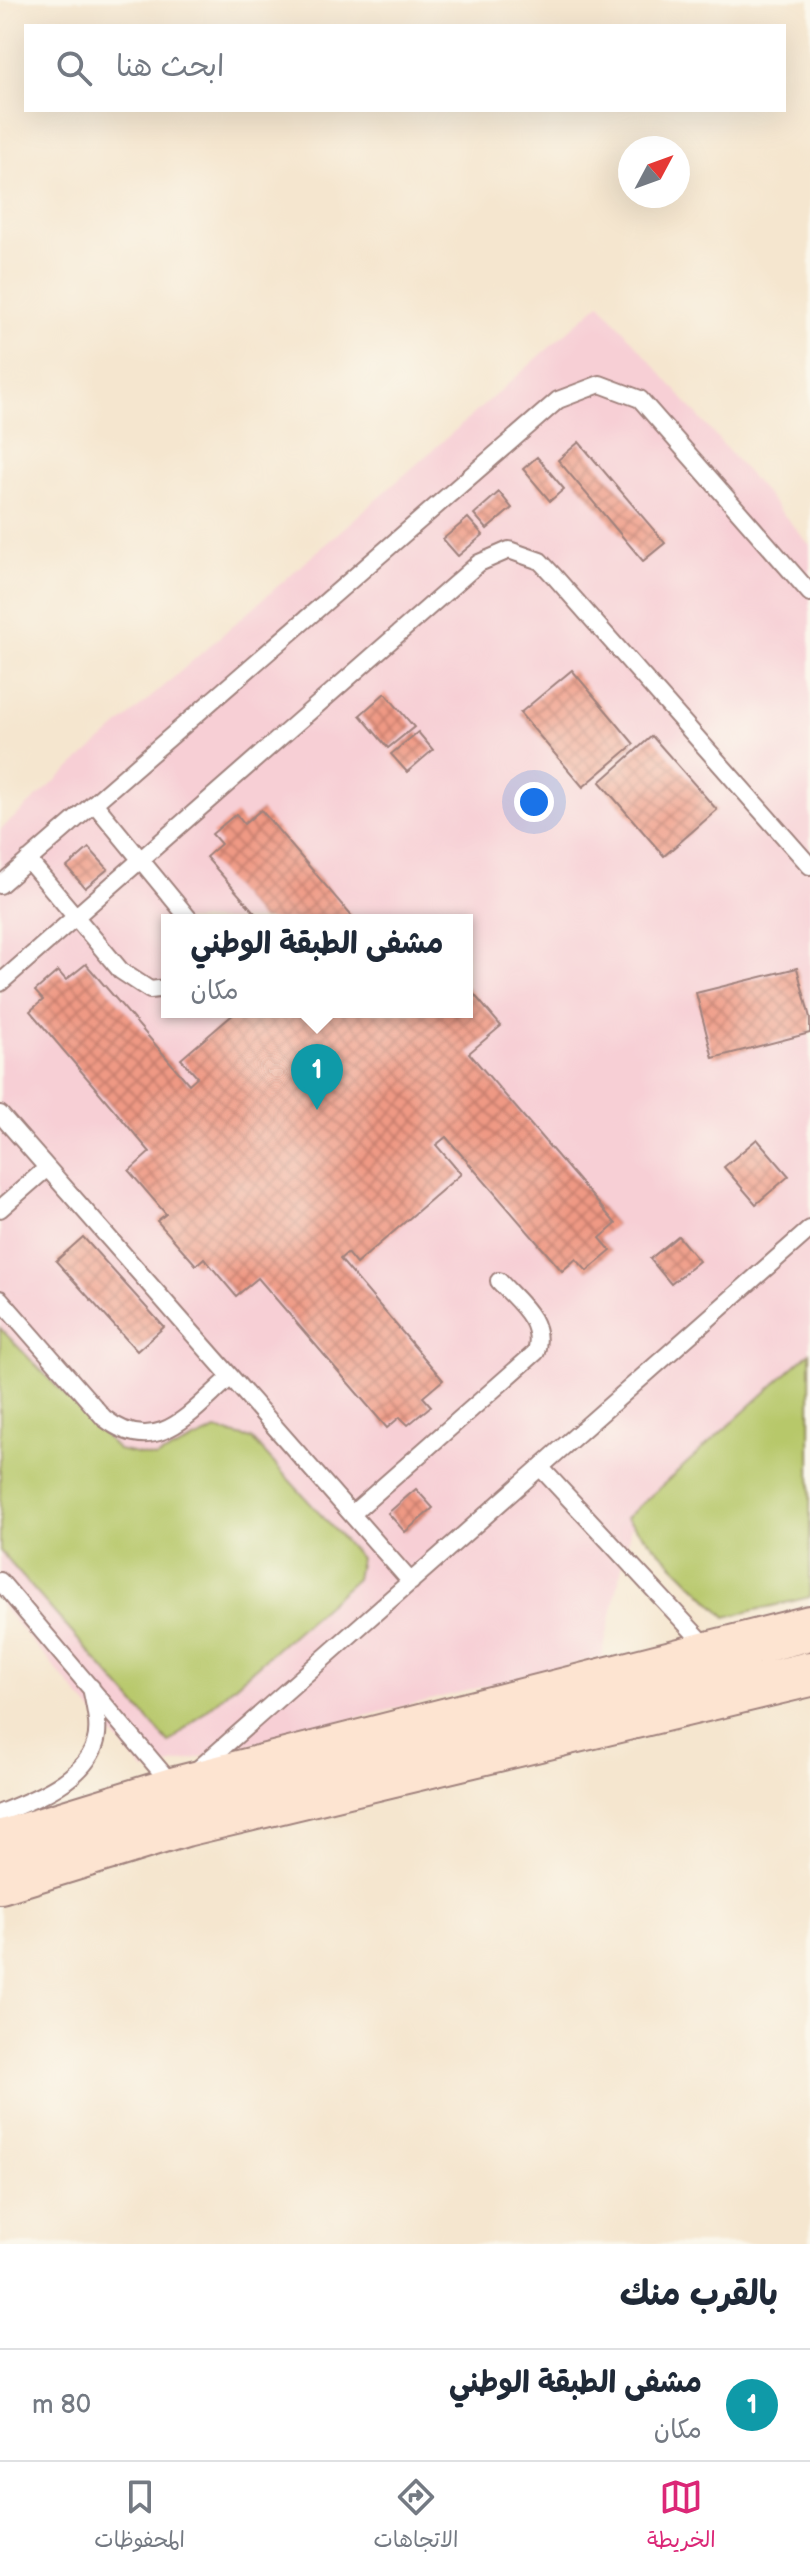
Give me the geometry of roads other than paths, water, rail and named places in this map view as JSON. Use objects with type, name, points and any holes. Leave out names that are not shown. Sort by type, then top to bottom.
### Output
[{"type":"main road","points":[[0,1843],[181,1806],[717,1675],[810,1628]]},
{"type":"main road","points":[[717,1675],[810,1674]]},
{"type":"main road","points":[[0,1881],[181,1806]]},
{"type":"lane","points":[[0,885],[558,400],[600,384],[640,399],[810,593]]},
{"type":"lane","points":[[0,983],[479,563],[509,550],[540,561],[810,866]]},
{"type":"lane","points":[[94,803],[185,914]]},
{"type":"lane","points":[[28,860],[121,971],[150,990],[161,989]]},
{"type":"lane","points":[[0,1114],[411,1582]]},
{"type":"lane","points":[[0,1209],[47,1168]]},
{"type":"lane","points":[[0,1581],[91,1686],[181,1806],[411,1582],[810,1229]]},
{"type":"lane","points":[[352,1514],[536,1352],[540,1336],[535,1320],[499,1281]]},
{"type":"lane","points":[[0,1299],[104,1418],[123,1433],[147,1435],[169,1430],[231,1377]]},
{"type":"lane","points":[[540,1467],[717,1675]]},
{"type":"lane","points":[[0,1813],[33,1800],[76,1772],[95,1744],[97,1725],[91,1686]]},
{"type":"place","name":"مشفى الطبقة الوطني","points":[[317,1110]]}]
